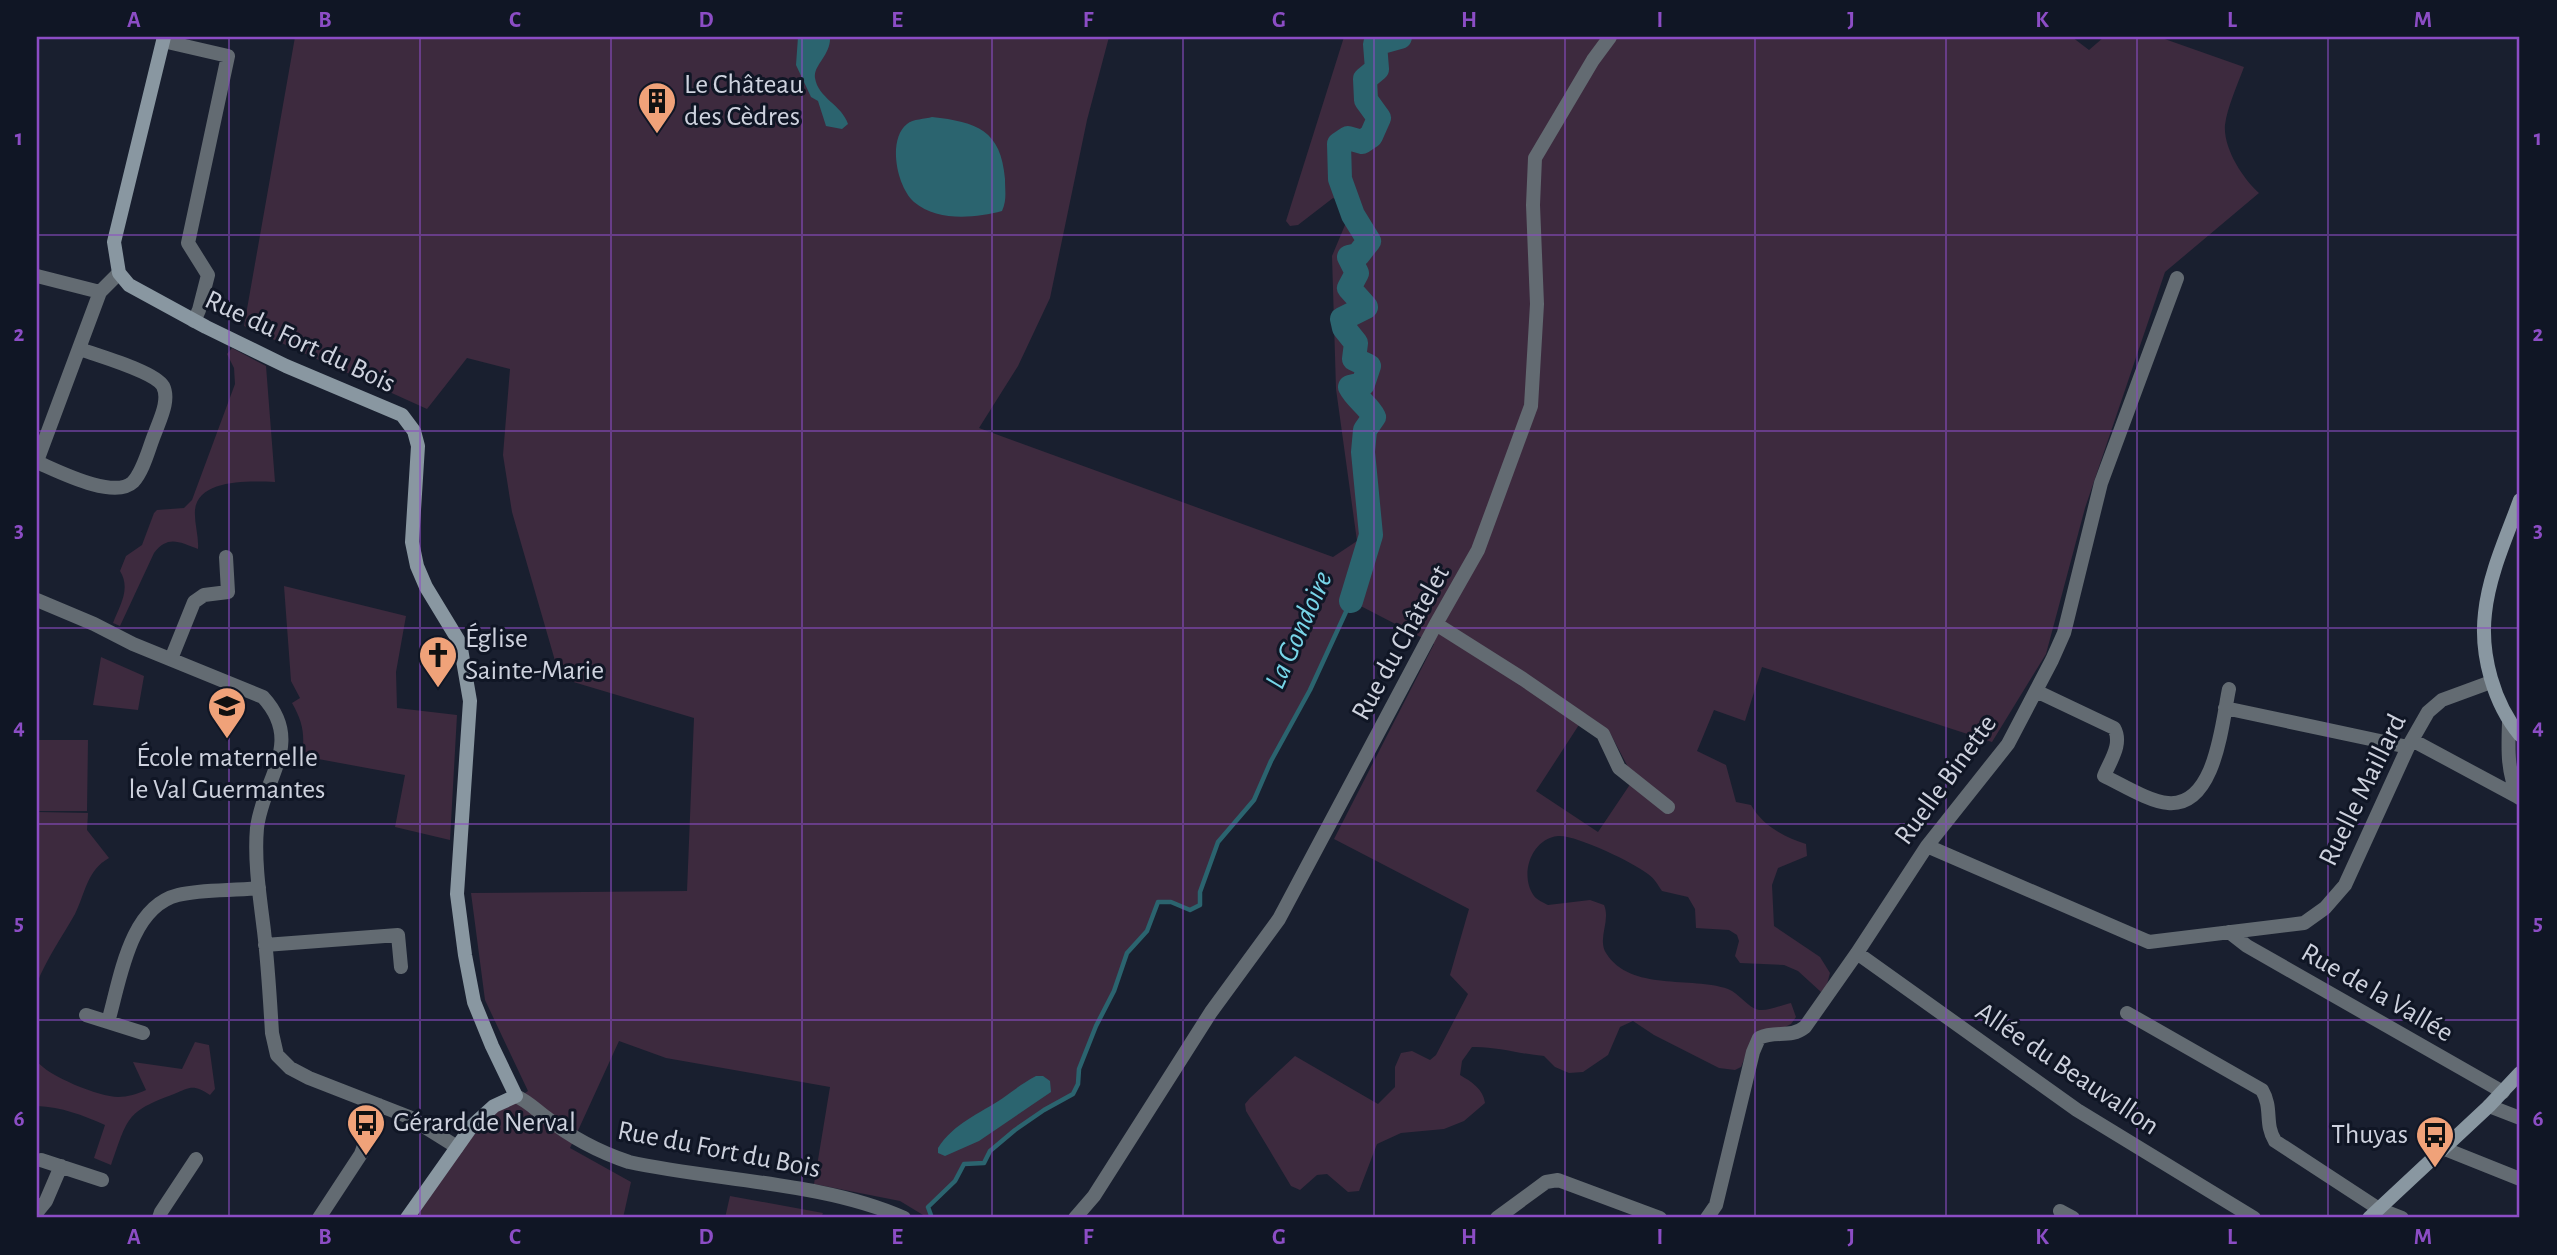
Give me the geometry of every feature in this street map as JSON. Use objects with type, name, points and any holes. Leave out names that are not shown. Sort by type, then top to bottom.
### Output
[{"type":"street","name":"Rue du Châtelet","points":[[1075,1218],[1094,1196],[1211,1012],[1279,919],[1478,550],[1531,406],[1536,304],[1535,158],[1593,60],[1610,37]]},
{"type":"street","points":[[80,349],[153,377],[162,386],[166,397],[138,474],[132,483],[124,487],[115,489],[97,486],[37,462],[100,292],[119,273],[114,242],[163,39],[228,56],[188,243],[208,275],[194,321]]},
{"type":"street","name":"Rue du Fort du Bois","points":[[119,273],[129,285],[194,321],[286,366],[402,415],[414,431],[418,446],[412,542],[417,566],[426,587],[460,643],[470,701],[457,894],[466,955],[474,1002],[516,1096],[530,1102],[545,1117],[576,1138],[601,1152],[629,1162],[809,1192],[881,1208],[904,1218]]},
{"type":"street","points":[[37,275],[100,292]]},
{"type":"street","name":"Ruelle Binette","points":[[1707,1218],[1716,1205],[1753,1052],[1759,1038],[1767,1035],[1796,1034],[1805,1027],[1927,846],[2008,744],[2036,691],[2064,633],[2101,484],[2177,278]]},
{"type":"street","points":[[2520,500],[2496,565],[2485,614],[2487,663],[2491,682],[2509,722],[2520,735]]},
{"type":"street","points":[[171,660],[194,602],[204,595],[228,592],[226,557]]},
{"type":"street","points":[[37,600],[262,697],[278,716],[283,745],[263,802],[258,827],[259,888],[272,1033],[277,1055],[289,1068],[410,1117],[457,1147]]},
{"type":"street","points":[[1436,624],[1523,679],[1602,734],[1619,768],[1668,807]]},
{"type":"street","name":"Ruelle Maillard","points":[[1927,846],[2149,943],[2304,923],[2325,908],[2346,885],[2410,744],[2428,712],[2442,700],[2491,682]]},
{"type":"street","points":[[2036,691],[2114,728],[2118,743],[2104,776],[2167,803],[2184,802],[2200,789],[2211,772],[2230,689]]},
{"type":"street","points":[[2225,708],[2410,744],[2519,798]]},
{"type":"street","points":[[2509,722],[2508,757],[2511,780],[2519,798]]},
{"type":"street","points":[[108,1022],[135,932],[152,908],[179,895],[259,888]]},
{"type":"street","name":"Rue de la Vallée","points":[[2229,932],[2247,946],[2503,1093]]},
{"type":"street","points":[[265,945],[398,935],[401,967]]},
{"type":"street","name":"Allée du Beauvallon","points":[[1857,953],[2077,1110],[2254,1218]]},
{"type":"street","points":[[2127,1013],[2262,1090],[2268,1100],[2269,1131],[2274,1141],[2374,1214],[2402,1218]]},
{"type":"street","points":[[86,1015],[143,1033]]},
{"type":"street","points":[[2374,1214],[2503,1093],[2520,1073]]},
{"type":"street","points":[[407,1218],[472,1126],[494,1107],[516,1096]]},
{"type":"street","points":[[319,1218],[361,1154],[379,1105]]},
{"type":"street","points":[[2489,1106],[2520,1118]]},
{"type":"street","points":[[2445,1149],[2520,1179]]},
{"type":"street","points":[[159,1218],[196,1159]]},
{"type":"street","points":[[41,1160],[102,1180]]},
{"type":"street","points":[[37,1212],[46,1201],[61,1166]]},
{"type":"street","points":[[1497,1218],[1546,1182],[1558,1180],[1660,1218]]},
{"type":"street","points":[[2060,1211],[2073,1218]]},
{"type":"shaded area","points":[[295,37],[1109,37],[1087,120],[1050,298],[1018,366],[979,428],[1333,557],[1357,541],[1336,389],[1332,256],[1345,225],[1346,215],[1343,203],[1333,198],[1298,225],[1290,226],[1286,221],[1344,37],[2072,37],[2089,50],[2104,37],[2159,37],[2244,67],[2228,111],[2225,134],[2235,162],[2259,193],[2165,272],[2085,508],[2046,654],[1992,742],[1762,667],[1745,721],[1714,710],[1697,751],[1726,765],[1736,802],[1751,805],[1775,830],[1806,844],[1807,856],[1778,868],[1772,885],[1774,926],[1820,957],[1830,973],[1826,988],[1821,992],[1798,971],[1784,965],[1740,963],[1735,956],[1739,941],[1737,935],[1729,930],[1696,928],[1695,909],[1688,897],[1662,891],[1648,874],[1604,850],[1566,837],[1549,839],[1541,844],[1530,859],[1528,878],[1534,896],[1548,905],[1590,900],[1604,905],[1604,947],[1617,965],[1646,978],[1728,989],[1759,1010],[1791,1003],[1796,1017],[1791,1024],[1783,1028],[1753,1037],[1741,1067],[1735,1070],[1719,1068],[1654,1035],[1633,1021],[1620,1027],[1608,1055],[1583,1072],[1569,1073],[1555,1067],[1544,1056],[1472,1047],[1462,1061],[1460,1075],[1473,1083],[1485,1103],[1464,1121],[1444,1129],[1401,1133],[1377,1144],[1359,1191],[1348,1192],[1327,1174],[1317,1175],[1300,1190],[1291,1186],[1246,1111],[1245,1104],[1295,1056],[1378,1104],[1395,1087],[1395,1067],[1401,1053],[1412,1051],[1430,1060],[1436,1055],[1468,994],[1450,975],[1469,909],[1334,839],[1434,644],[1351,601],[1310,690],[1271,761],[1254,800],[1218,842],[1200,892],[1200,905],[1190,910],[1171,902],[1158,902],[1147,931],[1127,953],[1114,991],[1079,1069],[1078,1084],[1073,1094],[1015,1130],[990,1151],[984,1163],[964,1164],[955,1181],[928,1207],[932,1218],[900,1201],[814,1184],[830,1087],[666,1058],[619,1041],[570,1148],[631,1182],[623,1218],[414,1218],[462,1147],[498,1111],[528,1091],[485,1000],[471,893],[687,891],[694,718],[560,678],[512,512],[503,455],[510,369],[467,358],[427,409],[244,326]],"holes":[[[1586,714],[1609,731],[1628,767],[1637,774],[1598,832],[1536,791]]]},
{"type":"shaded area","points":[[798,37],[830,37],[828,49],[815,78],[821,91],[845,117],[848,124],[842,129],[826,126],[818,101],[811,97],[796,65]]},
{"type":"shaded area","points":[[932,117],[974,126],[992,139],[1003,162],[1005,199],[1002,211],[969,217],[945,215],[924,208],[908,195],[899,175],[897,141],[907,124]]},
{"type":"shaded area","points":[[232,348],[266,366],[275,482],[240,482],[206,492],[198,500],[195,510],[198,549],[174,542],[159,547],[120,626],[113,623],[123,597],[125,584],[120,571],[126,556],[142,545],[157,510],[184,508],[192,500],[235,384],[234,368],[227,354]]},
{"type":"shaded area","points":[[284,586],[406,616],[396,672],[397,708],[457,715],[450,840],[395,827],[405,775],[302,756],[302,729],[292,703],[300,698],[291,681]]},
{"type":"shaded area","points":[[101,657],[144,676],[138,710],[93,705]]},
{"type":"shaded area","points":[[37,740],[88,740],[87,811],[37,811]]},
{"type":"shaded area","points":[[37,812],[88,813],[87,830],[109,858],[91,876],[75,914],[37,983]]},
{"type":"shaded area","points":[[195,1042],[209,1045],[215,1089],[210,1095],[200,1089],[188,1088],[137,1112],[125,1127],[111,1165],[94,1158],[105,1125],[72,1112],[37,1106],[37,1061],[51,1073],[75,1085],[118,1097],[146,1090],[133,1062],[182,1069]]},
{"type":"shaded area","points":[[1036,1076],[1043,1076],[1050,1081],[1051,1092],[979,1141],[945,1156],[938,1153],[944,1139],[959,1125]]},
{"type":"shaded area","points":[[730,1196],[823,1213],[821,1218],[725,1218]]},
{"type":"waterway","name":"La Gondoire","points":[[1351,601],[1371,535],[1363,452],[1365,430],[1374,417],[1350,387],[1363,384],[1369,366],[1354,359],[1356,343],[1344,328],[1342,319],[1366,307],[1349,288],[1357,273],[1349,257],[1358,255],[1369,241],[1353,215],[1340,179],[1339,144],[1348,138],[1362,142],[1371,136],[1379,118],[1366,100],[1365,79],[1377,69],[1375,44],[1400,37]]},
{"type":"waterway","name":"La Gondoire","points":[[932,1218],[928,1207],[955,1181],[964,1164],[984,1163],[990,1151],[1015,1130],[1073,1094],[1078,1084],[1079,1069],[1114,991],[1127,953],[1147,931],[1158,902],[1171,902],[1190,910],[1200,905],[1200,892],[1218,842],[1254,800],[1271,761],[1310,690],[1351,601]]},
{"type":"place","name":"Le Château des Cèdres","points":[[657,135]]},
{"type":"place","name":"Église Sainte-Marie","points":[[438,689]]},
{"type":"place","name":"École maternelle le Val Guermantes","points":[[227,740]]},
{"type":"place","name":"Gérard de Nerval","points":[[366,1157]]},
{"type":"place","name":"Thuyas","points":[[2435,1169]]}]
